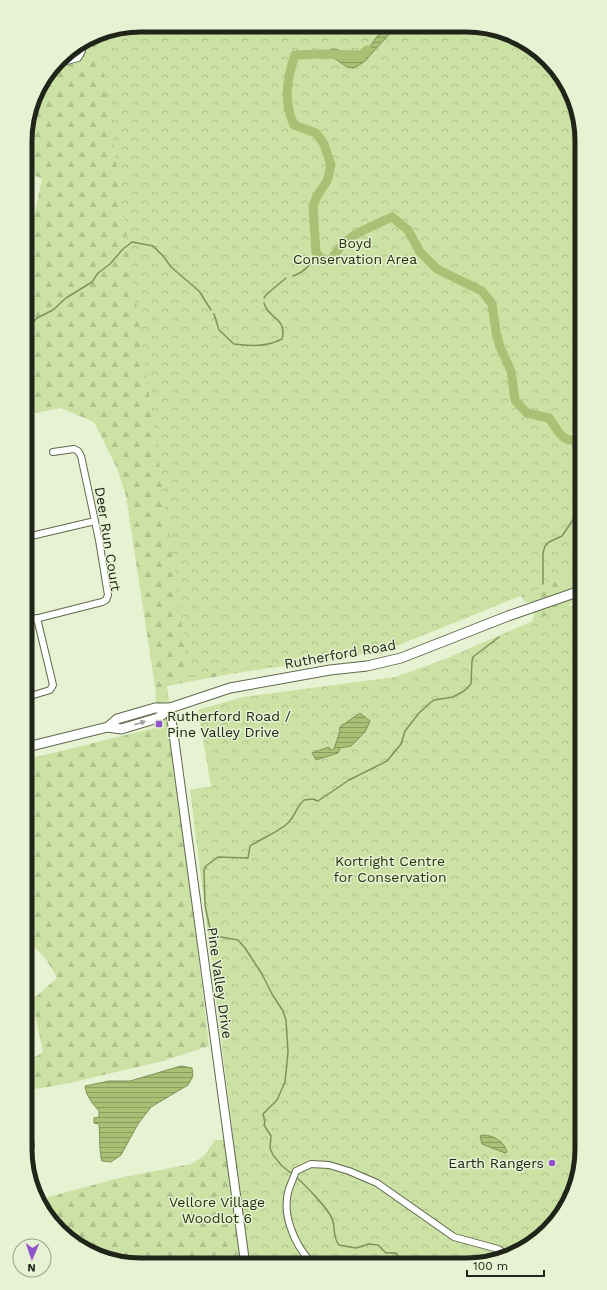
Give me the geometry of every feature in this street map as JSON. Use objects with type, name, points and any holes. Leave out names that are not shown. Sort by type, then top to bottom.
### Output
[{"type":"main road","name":"Rutherford Road","points":[[32,746],[108,727],[121,729],[158,718],[170,708],[237,686],[330,670],[367,666],[401,658],[508,616],[575,593]]},
{"type":"street","points":[[67,61],[76,59],[80,56],[82,49]]},
{"type":"street","name":"Deer Run Court","points":[[32,620],[102,602],[106,600],[108,591],[95,521],[82,461],[78,451],[74,449],[52,452]]},
{"type":"street","points":[[32,536],[95,521]]},
{"type":"street","points":[[32,696],[48,692],[53,685],[38,618]]},
{"type":"street","name":"Pine Valley Drive","points":[[170,708],[244,1258]]},
{"type":"street","points":[[308,1258],[295,1239],[289,1222],[287,1202],[288,1189],[296,1171],[311,1164],[329,1165],[349,1171],[377,1183],[454,1237],[501,1252]]},
{"type":"green space","name":"Boyd Conservation Area","points":[[133,32],[266,32],[575,447],[575,599],[566,609],[532,627],[534,613],[532,602],[525,602],[519,593],[399,645],[382,654],[363,654],[230,674],[167,686],[209,1046],[163,1061],[65,1084],[32,1090],[32,1059],[43,1052],[32,1000],[57,978],[45,958],[32,946],[32,758],[154,728],[156,693],[126,496],[117,468],[94,422],[61,408],[32,414],[32,222],[42,179],[32,174],[33,126],[40,99],[50,80],[69,59],[80,50],[85,49],[85,47],[99,40],[119,34]]},
{"type":"green space","name":"Boyd Conservation Area","points":[[133,32],[474,32],[488,34],[514,43],[527,50],[538,59],[557,80],[567,99],[574,126],[575,574],[384,651],[189,676],[99,40],[119,34]]},
{"type":"green space","name":"Kortright Centre for Conservation","points":[[575,604],[575,1157],[567,1191],[553,1216],[533,1236],[508,1250],[481,1257],[248,1258],[190,790],[211,786],[198,710],[243,697],[395,677],[445,659],[565,607]]},
{"type":"green space","name":"Vellore Village Woodlot 6","points":[[215,1140],[231,1140],[260,1164],[294,1258],[133,1258],[119,1256],[93,1247],[74,1236],[54,1216],[44,1198],[119,1178],[191,1164],[204,1156]]},
{"type":"shaded area","points":[[380,32],[391,32],[364,62],[354,68],[347,67],[331,56],[322,54],[332,49],[349,55],[357,55],[370,46]]},
{"type":"shaded area","points":[[360,713],[370,721],[365,732],[351,746],[340,748],[338,753],[316,760],[312,753],[329,747],[330,750],[334,749],[340,727]]},
{"type":"shaded area","points":[[181,1066],[192,1068],[193,1076],[188,1085],[151,1107],[138,1124],[121,1155],[111,1162],[102,1161],[99,1124],[94,1123],[94,1118],[99,1117],[99,1111],[88,1096],[85,1086],[109,1081],[130,1081]]},
{"type":"shaded area","points":[[484,1135],[501,1142],[506,1148],[507,1152],[505,1153],[482,1144],[480,1136]]},
{"type":"waterway","points":[[367,50],[361,55],[295,55],[290,72],[287,99],[288,108],[294,125],[316,133],[324,144],[331,165],[327,181],[317,196],[313,206],[316,253],[324,261],[331,260],[337,251],[350,238],[365,229],[392,217],[408,230],[420,252],[437,269],[482,291],[492,304],[500,347],[511,371],[515,400],[527,413],[549,418],[561,435],[569,440],[575,440]]},
{"type":"waterway","points":[[32,323],[37,318],[53,310],[66,298],[92,282],[98,273],[110,264],[123,249],[132,242],[153,246],[171,267],[199,291],[211,310]]},
{"type":"waterway","points":[[293,276],[308,267],[316,253]]},
{"type":"waterway","points":[[264,298],[286,278]]},
{"type":"waterway","points":[[214,314],[219,330],[234,344],[264,345],[282,339],[283,332],[280,322],[269,312],[264,303]]},
{"type":"waterway","points":[[543,584],[543,553],[545,546],[549,542],[562,536],[575,517]]},
{"type":"waterway","points":[[291,1173],[282,1166],[273,1155],[270,1148],[271,1136],[264,1125],[265,1122],[263,1114],[277,1100],[285,1082],[288,1052],[286,1020],[283,1011],[262,974],[245,948],[238,940],[215,936],[211,933],[205,905],[204,871],[206,866],[218,857],[248,858],[250,846],[279,830],[288,823],[304,800],[313,799],[318,801],[349,780],[387,761],[401,744],[405,731],[419,713],[434,700],[453,697],[464,691],[471,684],[473,657],[499,637]]},
{"type":"waterway","points":[[296,1177],[317,1198],[331,1216],[335,1237],[339,1245],[356,1248],[369,1244],[378,1245],[386,1253],[396,1253],[399,1258]]},
{"type":"place","name":"Rutherford Road / Pine Valley Drive","points":[[159,724]]},
{"type":"place","name":"Earth Rangers","points":[[552,1163]]}]
